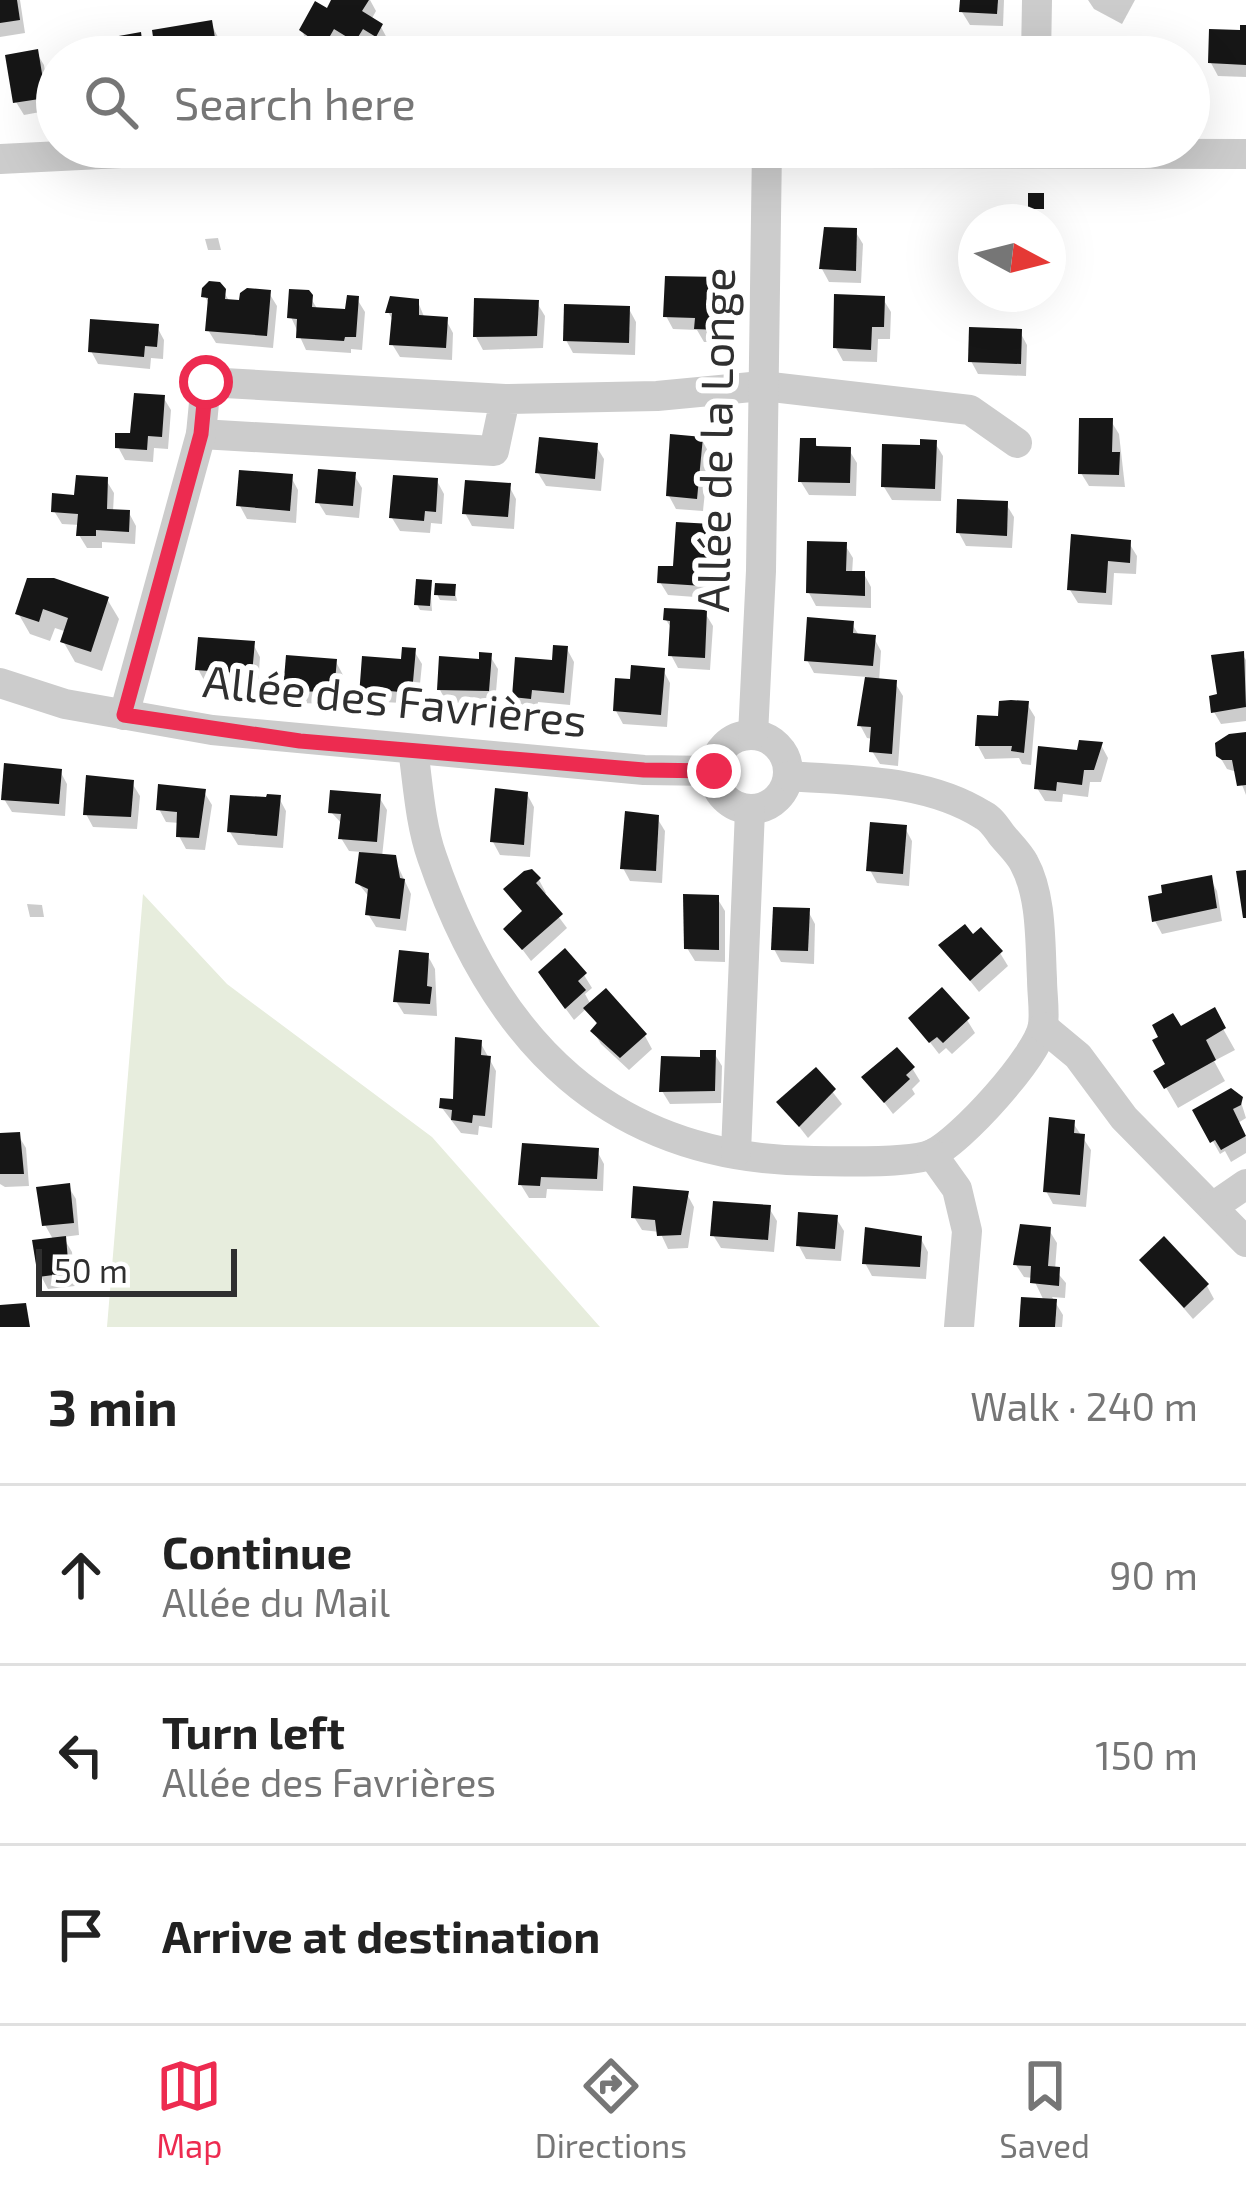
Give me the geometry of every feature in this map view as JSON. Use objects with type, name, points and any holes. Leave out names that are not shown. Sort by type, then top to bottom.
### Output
[{"type":"street","points":[[1036,36],[1037,0]]},
{"type":"street","points":[[1210,153],[1246,154]]},
{"type":"street","points":[[0,159],[36,157]]},
{"type":"street","name":"Allée de la Longe","points":[[753,735],[761,571],[767,168]]},
{"type":"street","points":[[124,715],[201,434],[206,382],[505,400],[657,396],[762,386],[970,410],[1017,443]]},
{"type":"street","points":[[201,434],[494,451],[505,400]]},
{"type":"street","name":"Allée des Favrières","points":[[0,683],[65,704],[212,730],[644,770],[714,771]]},
{"type":"street","points":[[753,735],[776,743],[789,776],[780,797],[750,810],[738,808],[720,793],[714,771],[730,741],[753,735]]},
{"type":"street","points":[[413,749],[430,853],[458,920],[525,1036],[573,1082],[630,1122],[680,1140],[736,1152],[782,1161],[864,1161],[932,1154],[980,1114],[1026,1061],[1043,1028],[1037,909],[1024,863],[987,816],[941,796],[888,783],[789,776]]},
{"type":"street","points":[[736,1152],[750,810]]},
{"type":"street","points":[[1043,1028],[1078,1056],[1124,1118],[1246,1242]]},
{"type":"street","points":[[932,1154],[957,1189],[967,1231],[959,1327]]},
{"type":"street","points":[[1214,1206],[1246,1184]]},
{"type":"green space","points":[[143,894],[227,984],[432,1137],[600,1327],[107,1327]]},
{"type":"building","points":[[0,0],[17,0],[20,20],[0,23]]},
{"type":"building","points":[[331,0],[369,0],[362,11],[383,24],[377,36],[363,29],[359,36],[345,36],[334,29],[330,36],[308,36],[299,30],[315,1],[327,8]]},
{"type":"building","points":[[960,0],[998,0],[997,14],[959,12]]},
{"type":"building","points":[[212,20],[215,36],[153,36],[152,30]]},
{"type":"building","points":[[1240,25],[1246,25],[1246,65],[1210,63],[1209,29],[1240,30]]},
{"type":"building","points":[[36,49],[36,100],[13,103],[5,55]]},
{"type":"building","points":[[1028,193],[1044,193],[1044,204],[1028,204]]},
{"type":"building","points":[[824,227],[857,228],[856,271],[819,269]]},
{"type":"building","points":[[665,276],[721,277],[719,330],[694,329],[695,318],[663,317]]},
{"type":"building","points":[[209,281],[220,282],[226,289],[225,299],[239,300],[247,288],[271,290],[267,336],[205,331],[208,298],[201,297]]},
{"type":"building","points":[[289,289],[309,290],[312,307],[345,309],[347,295],[359,296],[356,337],[344,341],[296,338],[297,319],[287,318]]},
{"type":"building","points":[[834,294],[885,296],[884,327],[872,327],[871,350],[833,348]]},
{"type":"building","points":[[390,296],[419,299],[419,315],[448,317],[446,348],[389,345],[392,313],[385,313]]},
{"type":"building","points":[[474,298],[539,300],[537,336],[473,337]]},
{"type":"building","points":[[564,304],[630,306],[629,343],[563,341]]},
{"type":"building","points":[[90,319],[159,324],[157,347],[145,346],[144,357],[88,352]]},
{"type":"building","points":[[969,327],[1022,329],[1021,364],[968,362]]},
{"type":"building","points":[[134,393],[165,395],[162,437],[148,436],[147,450],[115,448],[115,433],[130,433]]},
{"type":"building","points":[[1079,418],[1113,418],[1112,452],[1120,452],[1119,475],[1078,474]]},
{"type":"building","points":[[670,434],[703,437],[697,499],[666,496]]},
{"type":"building","points":[[539,437],[598,443],[595,479],[535,473]]},
{"type":"building","points":[[800,438],[816,438],[816,446],[851,447],[850,483],[798,482]]},
{"type":"building","points":[[920,439],[937,440],[935,489],[881,487],[882,444],[920,445]]},
{"type":"building","points":[[318,469],[356,472],[353,506],[315,503]]},
{"type":"building","points":[[239,470],[293,474],[290,511],[236,506]]},
{"type":"building","points":[[76,475],[108,477],[107,509],[130,510],[129,532],[96,530],[96,536],[76,536],[78,514],[51,512],[52,493],[74,495]]},
{"type":"building","points":[[393,475],[438,478],[436,512],[425,511],[424,521],[389,518]]},
{"type":"building","points":[[465,480],[511,483],[508,517],[462,514]]},
{"type":"building","points":[[957,499],[1008,501],[1007,536],[956,533]]},
{"type":"building","points":[[676,522],[712,524],[703,586],[657,583],[658,566],[673,566]]},
{"type":"building","points":[[1071,534],[1131,540],[1130,563],[1108,561],[1106,593],[1067,590]]},
{"type":"building","points":[[807,541],[847,542],[846,571],[865,571],[865,596],[806,593]]},
{"type":"building","points":[[27,578],[54,578],[109,597],[91,652],[60,642],[68,618],[43,609],[39,622],[15,614]]},
{"type":"building","points":[[416,579],[432,580],[430,606],[414,605]]},
{"type":"building","points":[[435,583],[456,584],[455,596],[434,595]]},
{"type":"building","points":[[664,608],[707,610],[705,658],[668,656],[670,621],[663,620]]},
{"type":"building","points":[[807,617],[854,621],[853,633],[876,635],[873,666],[804,661]]},
{"type":"building","points":[[198,637],[255,641],[252,674],[195,670]]},
{"type":"building","points":[[553,645],[568,646],[564,693],[532,690],[531,699],[512,697],[515,657],[552,660]]},
{"type":"building","points":[[402,647],[416,648],[412,693],[378,690],[377,698],[359,696],[362,656],[401,659]]},
{"type":"building","points":[[1244,651],[1246,707],[1211,713],[1209,696],[1217,694],[1211,655]]},
{"type":"building","points":[[479,652],[492,653],[489,691],[437,690],[439,656],[479,659]]},
{"type":"building","points":[[286,655],[337,659],[334,692],[283,691]]},
{"type":"building","points":[[631,665],[665,668],[661,715],[613,711],[615,678],[630,679]]},
{"type":"building","points":[[865,677],[897,680],[892,754],[869,752],[871,727],[857,726]]},
{"type":"building","points":[[999,701],[1029,701],[1024,753],[1011,751],[1012,746],[975,746],[977,715],[998,716]]},
{"type":"building","points":[[1246,732],[1246,785],[1237,786],[1232,760],[1216,756],[1215,743],[1229,734]]},
{"type":"building","points":[[1079,740],[1103,742],[1094,770],[1084,770],[1082,785],[1057,782],[1056,791],[1034,789],[1038,746],[1077,750]]},
{"type":"building","points":[[4,763],[62,769],[59,804],[1,800]]},
{"type":"building","points":[[86,775],[134,780],[131,817],[83,815]]},
{"type":"building","points":[[158,784],[206,789],[199,838],[176,837],[177,812],[156,810]]},
{"type":"building","points":[[495,788],[528,792],[524,845],[490,842]]},
{"type":"building","points":[[330,790],[381,794],[377,842],[338,839],[341,814],[328,813]]},
{"type":"building","points":[[230,795],[281,795],[277,836],[227,832]]},
{"type":"building","points":[[625,811],[659,815],[656,871],[620,869]]},
{"type":"building","points":[[870,822],[907,825],[903,874],[866,871]]},
{"type":"building","points":[[359,852],[396,855],[400,878],[405,879],[400,919],[365,915],[368,889],[355,883]]},
{"type":"building","points":[[532,869],[541,878],[536,883],[563,914],[522,950],[503,929],[522,911],[503,889]]},
{"type":"building","points":[[1246,870],[1246,918],[1243,918],[1236,871]]},
{"type":"building","points":[[1212,875],[1217,908],[1152,922],[1148,896],[1162,893],[1161,885]]},
{"type":"building","points":[[683,894],[719,895],[719,950],[684,949]]},
{"type":"building","points":[[773,907],[810,908],[808,951],[771,950]]},
{"type":"building","points":[[965,924],[973,934],[981,927],[1003,951],[970,981],[938,945]]},
{"type":"building","points":[[565,948],[587,973],[578,981],[586,990],[565,1009],[538,972]]},
{"type":"building","points":[[399,950],[429,953],[430,1004],[393,1002]]},
{"type":"building","points":[[942,987],[970,1018],[943,1043],[937,1037],[929,1043],[908,1018]]},
{"type":"building","points":[[606,988],[647,1034],[620,1058],[590,1031],[597,1023],[583,1008]]},
{"type":"building","points":[[1215,1007],[1226,1028],[1206,1040],[1216,1060],[1164,1089],[1153,1071],[1165,1064],[1152,1040],[1158,1037],[1152,1025],[1173,1013],[1181,1026]]},
{"type":"building","points":[[455,1037],[482,1040],[481,1055],[491,1056],[485,1116],[473,1115],[472,1123],[451,1120],[452,1110],[439,1108],[440,1098],[453,1099]]},
{"type":"building","points":[[897,1047],[915,1067],[906,1075],[910,1079],[884,1103],[861,1077]]},
{"type":"building","points":[[700,1050],[716,1050],[715,1091],[659,1092],[661,1056],[700,1057]]},
{"type":"building","points":[[816,1067],[836,1089],[799,1127],[776,1102]]},
{"type":"building","points":[[1231,1088],[1243,1097],[1233,1109],[1246,1136],[1221,1150],[1215,1140],[1210,1143],[1192,1110]]},
{"type":"building","points":[[1049,1117],[1075,1120],[1074,1133],[1085,1134],[1080,1195],[1043,1192]]},
{"type":"building","points":[[20,1132],[24,1174],[0,1174],[0,1133]]},
{"type":"building","points":[[522,1143],[599,1148],[597,1179],[541,1177],[540,1186],[518,1185]]},
{"type":"building","points":[[70,1183],[74,1223],[42,1226],[36,1187]]},
{"type":"building","points":[[633,1186],[689,1191],[681,1235],[657,1236],[655,1220],[631,1218]]},
{"type":"building","points":[[713,1201],[771,1205],[768,1240],[710,1236]]},
{"type":"building","points":[[798,1212],[838,1215],[835,1249],[796,1246]]},
{"type":"building","points":[[1020,1224],[1051,1227],[1048,1266],[1060,1267],[1059,1286],[1030,1283],[1031,1266],[1013,1265]]},
{"type":"building","points":[[865,1227],[922,1236],[920,1267],[862,1264]]},
{"type":"building","points":[[66,1236],[69,1273],[38,1277],[32,1240]]},
{"type":"building","points":[[1164,1236],[1209,1284],[1184,1308],[1139,1260]]},
{"type":"building","points":[[1021,1297],[1057,1299],[1055,1327],[1019,1327]]},
{"type":"building","points":[[26,1303],[30,1327],[0,1327],[0,1305]]},
{"type":"route","points":[[206,382],[201,434],[124,715],[300,741],[644,770],[714,771]]}]
